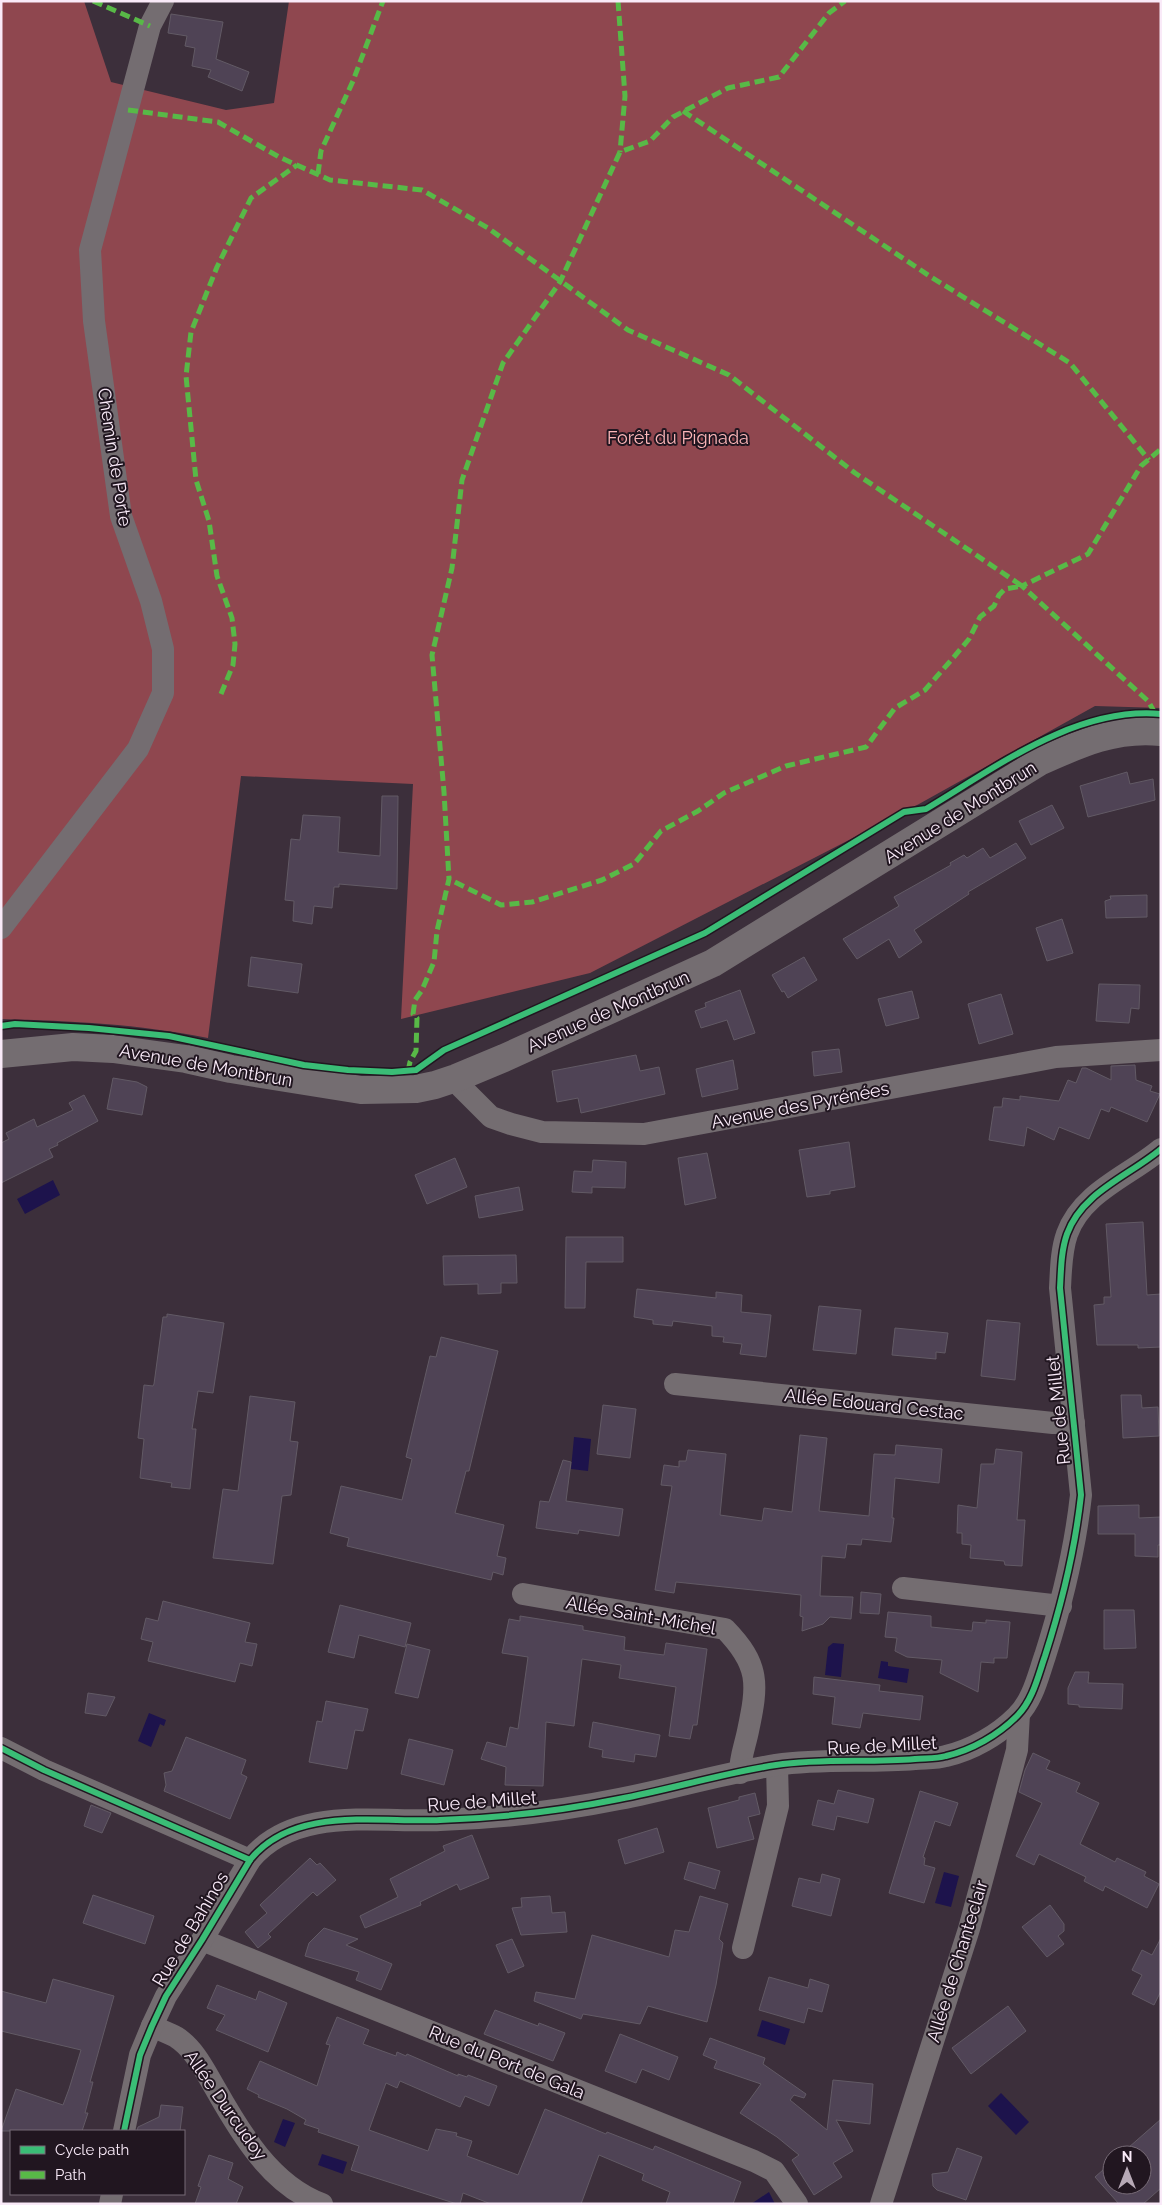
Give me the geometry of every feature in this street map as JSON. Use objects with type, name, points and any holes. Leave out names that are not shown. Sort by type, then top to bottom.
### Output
[{"type":"street","name":"Chemin de Porte","points":[[1,928],[138,749],[162,693],[163,649],[151,601],[121,516],[94,321],[90,250],[150,26],[164,1]]},
{"type":"street","name":"Avenue de Montbrun","points":[[1,1054],[73,1047],[113,1050],[149,1054],[361,1090],[416,1089],[456,1078],[714,963],[1039,762],[1083,742],[1111,734],[1147,731],[1161,732]]},
{"type":"street","name":"Avenue des Pyrénées","points":[[456,1078],[461,1087],[491,1117],[512,1124],[542,1132],[644,1134],[1056,1057],[1161,1050]]},
{"type":"street","name":"Rue de Millet","points":[[250,1860],[256,1852],[272,1841],[289,1832],[316,1823],[347,1820],[455,1820],[562,1810],[777,1765],[897,1761],[946,1756],[979,1745],[1003,1728],[1020,1714],[1033,1692],[1061,1606],[1078,1526],[1081,1495],[1060,1288],[1061,1260],[1067,1234],[1079,1212],[1099,1192],[1158,1154]]},
{"type":"street","name":"Allée Edouard Cestac","points":[[674,1384],[1053,1423],[1074,1423]]},
{"type":"street","points":[[903,1588],[1061,1606]]},
{"type":"street","name":"Allée Saint-Michel","points":[[523,1594],[724,1629],[740,1645],[750,1662],[755,1678],[748,1731],[740,1758],[740,1773]]},
{"type":"street","name":"Allée de Chanteclair","points":[[881,2204],[969,1929],[1016,1750],[1020,1714]]},
{"type":"street","name":"Rue de Bahinos","points":[[1,1748],[44,1770],[250,1860],[166,1996],[152,2026],[140,2056],[124,2130]]},
{"type":"street","points":[[743,1948],[778,1806],[777,1765]]},
{"type":"street","name":"Rue du Port de Gala","points":[[202,1940],[754,2161],[774,2171],[797,2204]]},
{"type":"street","name":"Allée Durcudoy","points":[[152,2026],[178,2038],[201,2063],[242,2135],[270,2169],[288,2184],[322,2204]]},
{"type":"green space","name":"Forêt du Pignada","points":[[1,1],[84,1],[111,82],[226,110],[274,103],[289,1],[1161,1],[1161,708],[1095,706],[919,804],[590,973],[401,1019],[413,784],[241,776],[208,1038],[156,1029],[105,1024],[1,1019]]},
{"type":"shaded area","points":[[53,1180],[60,1195],[25,1214],[17,1199]]},
{"type":"shaded area","points":[[574,1437],[591,1439],[588,1471],[571,1469]]},
{"type":"shaded area","points":[[833,1643],[844,1644],[841,1677],[825,1675],[828,1647]]},
{"type":"shaded area","points":[[881,1661],[888,1662],[888,1666],[909,1669],[907,1683],[878,1678]]},
{"type":"shaded area","points":[[149,1713],[166,1720],[164,1726],[160,1724],[151,1747],[138,1741]]},
{"type":"shaded area","points":[[944,1872],[959,1876],[951,1907],[935,1903]]},
{"type":"shaded area","points":[[762,2020],[790,2029],[785,2045],[757,2036]]},
{"type":"shaded area","points":[[1001,2093],[1029,2122],[1016,2135],[988,2106]]},
{"type":"shaded area","points":[[283,2119],[295,2123],[285,2147],[274,2142]]},
{"type":"shaded area","points":[[322,2154],[347,2162],[343,2174],[318,2165]]},
{"type":"shaded area","points":[[769,2192],[775,2204],[751,2204]]},
{"type":"building","points":[[171,14],[223,22],[216,59],[249,72],[242,91],[208,77],[211,70],[192,66],[195,48],[185,46],[187,36],[168,33]]},
{"type":"building","points":[[1127,772],[1130,784],[1153,779],[1155,800],[1088,817],[1080,786]]},
{"type":"building","points":[[382,796],[398,796],[397,889],[339,884],[339,887],[334,887],[332,908],[314,906],[312,924],[293,921],[294,901],[285,900],[291,839],[300,840],[303,815],[340,817],[338,852],[380,856]]},
{"type":"building","points":[[1052,805],[1064,828],[1031,845],[1019,821]]},
{"type":"building","points":[[1016,843],[1026,858],[968,892],[969,894],[914,930],[922,942],[899,958],[889,939],[857,959],[843,939],[899,906],[894,897],[951,865],[950,863],[964,855],[967,858],[983,848],[990,858]]},
{"type":"building","points":[[1147,895],[1147,917],[1106,918],[1105,901],[1111,899],[1110,896]]},
{"type":"building","points":[[1062,919],[1073,953],[1047,961],[1036,928]]},
{"type":"building","points":[[251,957],[302,964],[298,993],[248,986]]},
{"type":"building","points":[[804,957],[817,980],[788,998],[772,975]]},
{"type":"building","points":[[1099,984],[1140,985],[1139,1009],[1131,1008],[1129,1023],[1096,1021]]},
{"type":"building","points":[[740,990],[755,1033],[734,1040],[727,1020],[701,1028],[695,1011],[706,1007],[705,1003]]},
{"type":"building","points":[[912,991],[919,1018],[886,1026],[878,999]]},
{"type":"building","points":[[1001,994],[1013,1034],[979,1044],[968,1004]]},
{"type":"building","points":[[839,1049],[842,1072],[814,1076],[812,1052]]},
{"type":"building","points":[[636,1055],[640,1071],[659,1067],[665,1094],[581,1113],[578,1098],[557,1102],[552,1071]]},
{"type":"building","points":[[733,1060],[738,1089],[702,1097],[696,1069]]},
{"type":"building","points":[[1135,1065],[1136,1080],[1152,1086],[1150,1091],[1160,1094],[1147,1122],[1111,1107],[1109,1112],[1101,1109],[1089,1139],[1059,1127],[1054,1140],[1027,1127],[1024,1146],[989,1140],[994,1107],[1002,1107],[1003,1098],[1020,1100],[1020,1096],[1059,1101],[1068,1080],[1076,1083],[1082,1068],[1086,1068],[1111,1080],[1111,1066]]},
{"type":"building","points":[[113,1078],[137,1082],[147,1087],[142,1115],[107,1109]]},
{"type":"building","points":[[84,1095],[98,1121],[49,1149],[53,1157],[1,1183],[1,1143],[9,1139],[6,1133],[34,1119],[37,1127],[73,1110],[69,1103]]},
{"type":"building","points":[[849,1142],[855,1187],[830,1191],[830,1194],[807,1197],[799,1150]]},
{"type":"building","points":[[707,1153],[716,1198],[685,1205],[678,1158]]},
{"type":"building","points":[[455,1158],[467,1187],[427,1204],[415,1175]]},
{"type":"building","points":[[593,1160],[626,1162],[625,1188],[592,1187],[592,1193],[572,1192],[574,1171],[592,1172]]},
{"type":"building","points":[[519,1187],[523,1210],[479,1218],[475,1196]]},
{"type":"building","points":[[1143,1222],[1147,1295],[1161,1294],[1161,1347],[1138,1348],[1138,1345],[1097,1345],[1094,1305],[1104,1304],[1104,1297],[1111,1297],[1106,1224]]},
{"type":"building","points":[[566,1237],[623,1237],[623,1262],[586,1262],[585,1308],[565,1308]]},
{"type":"building","points":[[516,1255],[517,1283],[501,1283],[501,1293],[478,1294],[478,1284],[444,1285],[443,1256]]},
{"type":"building","points":[[637,1289],[716,1298],[716,1292],[742,1295],[741,1312],[771,1315],[766,1357],[740,1354],[742,1344],[723,1342],[724,1337],[712,1336],[712,1326],[673,1321],[672,1326],[653,1324],[653,1320],[634,1317]]},
{"type":"building","points":[[819,1306],[861,1310],[856,1354],[813,1350]]},
{"type":"building","points":[[167,1314],[224,1323],[213,1393],[198,1391],[192,1429],[196,1429],[190,1489],[171,1487],[172,1483],[140,1478],[144,1439],[138,1438],[144,1385],[153,1386],[154,1384],[163,1317],[167,1317]]},
{"type":"building","points":[[987,1320],[1020,1323],[1015,1380],[981,1376]]},
{"type":"building","points":[[895,1328],[948,1333],[945,1353],[936,1352],[936,1359],[892,1355]]},
{"type":"building","points":[[441,1337],[498,1351],[469,1471],[466,1471],[455,1513],[504,1525],[497,1556],[506,1558],[503,1575],[493,1572],[491,1580],[347,1546],[349,1538],[330,1533],[341,1486],[402,1500],[412,1459],[406,1457],[418,1406],[430,1356],[436,1357]]},
{"type":"building","points":[[1121,1395],[1141,1395],[1142,1408],[1158,1407],[1159,1436],[1123,1438]]},
{"type":"building","points":[[250,1396],[295,1402],[290,1441],[298,1442],[291,1495],[282,1496],[273,1564],[213,1558],[223,1489],[238,1491]]},
{"type":"building","points":[[603,1405],[636,1409],[630,1458],[597,1454]]},
{"type":"building","points":[[800,1435],[827,1438],[819,1511],[869,1516],[874,1454],[895,1455],[896,1445],[942,1449],[939,1483],[895,1478],[891,1542],[862,1539],[861,1545],[847,1544],[845,1558],[822,1556],[820,1596],[853,1597],[851,1619],[830,1617],[823,1624],[802,1631],[803,1617],[800,1616],[801,1595],[676,1582],[674,1593],[655,1590],[672,1486],[661,1485],[664,1465],[679,1467],[679,1461],[686,1461],[688,1450],[726,1454],[720,1515],[762,1521],[764,1508],[792,1512]]},
{"type":"building","points":[[996,1449],[1022,1452],[1017,1520],[1025,1520],[1022,1566],[1005,1565],[1004,1561],[970,1558],[971,1545],[962,1544],[962,1533],[957,1533],[958,1505],[977,1508],[981,1464],[994,1464]]},
{"type":"building","points":[[563,1460],[571,1462],[566,1501],[623,1509],[619,1536],[579,1530],[578,1534],[536,1528],[540,1501],[549,1502]]},
{"type":"building","points":[[1139,1505],[1139,1518],[1161,1517],[1161,1545],[1158,1545],[1158,1557],[1135,1556],[1135,1534],[1098,1534],[1098,1506]]},
{"type":"building","points":[[861,1592],[881,1594],[879,1614],[860,1613]]},
{"type":"building","points":[[163,1601],[250,1623],[245,1642],[257,1644],[252,1666],[240,1663],[235,1682],[148,1661],[153,1642],[141,1639],[146,1618],[158,1621]]},
{"type":"building","points":[[340,1605],[411,1623],[405,1647],[359,1635],[354,1658],[328,1652]]},
{"type":"building","points":[[1104,1610],[1134,1610],[1136,1648],[1104,1649]]},
{"type":"building","points":[[888,1612],[931,1616],[931,1627],[972,1631],[973,1622],[986,1623],[986,1620],[1010,1622],[1007,1658],[994,1658],[994,1663],[981,1662],[978,1692],[940,1673],[942,1660],[907,1657],[895,1651],[897,1638],[885,1637]]},
{"type":"building","points":[[520,1616],[583,1626],[583,1630],[625,1637],[624,1650],[664,1655],[666,1643],[707,1649],[697,1725],[693,1725],[690,1739],[669,1736],[676,1687],[619,1678],[621,1665],[582,1659],[574,1726],[546,1722],[543,1786],[505,1785],[506,1767],[481,1759],[487,1742],[506,1747],[510,1727],[518,1729],[528,1657],[502,1653],[509,1619],[520,1621]]},
{"type":"building","points":[[407,1644],[430,1650],[418,1698],[395,1693]]},
{"type":"building","points":[[1075,1672],[1089,1672],[1088,1683],[1123,1684],[1122,1709],[1079,1707],[1079,1705],[1068,1704],[1068,1688]]},
{"type":"building","points":[[814,1677],[880,1685],[879,1691],[923,1696],[920,1720],[863,1713],[860,1728],[832,1724],[835,1697],[813,1694]]},
{"type":"building","points":[[88,1693],[115,1697],[106,1716],[85,1713]]},
{"type":"building","points":[[326,1701],[368,1709],[363,1731],[355,1730],[347,1769],[309,1762],[317,1721],[322,1722]]},
{"type":"building","points":[[593,1722],[660,1735],[656,1757],[635,1754],[634,1762],[602,1757],[603,1750],[589,1747]]},
{"type":"building","points":[[186,1737],[246,1760],[241,1774],[247,1777],[230,1819],[164,1791],[166,1785],[164,1773],[172,1771]]},
{"type":"building","points":[[409,1739],[453,1750],[444,1785],[401,1774]]},
{"type":"building","points":[[1033,1753],[1050,1761],[1046,1769],[1080,1783],[1076,1792],[1099,1803],[1080,1844],[1115,1862],[1117,1858],[1146,1872],[1144,1876],[1159,1884],[1147,1908],[1105,1886],[1103,1891],[1084,1881],[1086,1877],[1039,1854],[1034,1865],[1016,1856],[1042,1803],[1019,1792],[1025,1770]]},
{"type":"building","points":[[838,1790],[874,1799],[868,1823],[837,1816],[834,1830],[812,1825],[818,1800],[834,1804]]},
{"type":"building","points":[[920,1791],[958,1803],[950,1826],[935,1821],[923,1857],[925,1858],[924,1865],[935,1868],[924,1903],[889,1893]]},
{"type":"building","points":[[755,1793],[760,1814],[748,1817],[754,1839],[717,1848],[708,1808],[739,1800],[739,1797]]},
{"type":"building","points":[[91,1805],[111,1813],[102,1833],[84,1826]]},
{"type":"building","points":[[657,1828],[664,1852],[625,1864],[618,1840]]},
{"type":"building","points":[[472,1835],[489,1878],[460,1890],[457,1884],[420,1902],[421,1905],[365,1928],[360,1916],[398,1897],[390,1879],[445,1851],[443,1846]]},
{"type":"building","points":[[310,1858],[317,1865],[320,1863],[336,1880],[317,1896],[313,1892],[268,1934],[271,1937],[258,1948],[245,1932],[267,1913],[260,1905]]},
{"type":"building","points":[[689,1862],[720,1871],[715,1889],[684,1879]]},
{"type":"building","points":[[822,1874],[840,1879],[831,1916],[792,1906],[799,1878],[820,1883]]},
{"type":"building","points":[[93,1895],[154,1916],[145,1944],[83,1923]]},
{"type":"building","points":[[550,1896],[552,1913],[565,1912],[567,1932],[521,1935],[512,1908],[522,1907],[521,1898]]},
{"type":"building","points":[[700,1896],[728,1904],[719,1939],[723,1943],[707,2022],[648,2006],[640,2024],[583,2014],[581,2019],[534,2001],[536,1992],[575,1999],[592,1935],[669,1957],[675,1930],[689,1932]]},
{"type":"building","points":[[1050,1905],[1064,1924],[1064,1931],[1058,1936],[1064,1944],[1047,1957],[1022,1927]]},
{"type":"building","points":[[324,1928],[358,1939],[346,1945],[392,1964],[381,1990],[356,1980],[359,1972],[305,1956],[309,1943]]},
{"type":"building","points":[[1161,1938],[1161,1991],[1154,2005],[1132,1994],[1142,1975],[1132,1970],[1142,1950],[1152,1955]]},
{"type":"building","points":[[512,1939],[524,1966],[508,1973],[496,1945]]},
{"type":"building","points":[[769,1977],[808,1988],[810,1979],[829,1985],[822,2012],[808,2008],[804,2023],[759,2010]]},
{"type":"building","points":[[53,1979],[114,1996],[90,2082],[93,2082],[85,2113],[88,2113],[82,2130],[1,2131],[16,2089],[63,2105],[69,2089],[81,2050],[1,2031],[1,1991],[46,2003]]},
{"type":"building","points":[[217,1985],[256,2000],[259,1991],[287,2003],[268,2052],[216,2030],[225,2015],[207,2008]]},
{"type":"building","points":[[1008,2006],[1026,2031],[971,2074],[952,2048]]},
{"type":"building","points":[[495,2010],[538,2026],[539,2023],[565,2033],[553,2061],[484,2034]]},
{"type":"building","points":[[337,2017],[369,2030],[363,2044],[396,2056],[397,2052],[406,2056],[407,2054],[458,2076],[458,2074],[467,2077],[468,2075],[497,2086],[489,2106],[465,2096],[460,2107],[400,2081],[397,2088],[386,2083],[369,2130],[428,2151],[436,2129],[457,2133],[456,2136],[472,2141],[467,2156],[518,2175],[545,2109],[606,2134],[607,2132],[653,2150],[655,2146],[741,2182],[733,2204],[666,2204],[670,2192],[642,2180],[644,2174],[599,2155],[581,2204],[491,2204],[463,2193],[460,2204],[457,2204],[351,2170],[359,2146],[318,2132],[319,2129],[304,2124],[306,2120],[287,2109],[258,2097],[259,2095],[247,2089],[260,2061],[317,2086],[330,2045],[326,2044]]},
{"type":"building","points":[[620,2034],[678,2057],[669,2080],[642,2069],[636,2083],[605,2071]]},
{"type":"building","points":[[710,2038],[765,2058],[763,2064],[806,2094],[804,2098],[794,2095],[790,2100],[827,2130],[833,2080],[873,2084],[870,2124],[836,2120],[853,2151],[833,2163],[842,2177],[814,2195],[792,2160],[799,2155],[777,2137],[740,2113],[761,2084],[714,2068],[717,2061],[703,2055]]},
{"type":"building","points":[[161,2105],[183,2107],[180,2130],[137,2130],[138,2127],[159,2117]]},
{"type":"building","points":[[1161,2119],[1161,2188],[1143,2204],[1119,2204],[1111,2195],[1152,2195],[1152,2145],[1131,2145]]},
{"type":"building","points":[[957,2148],[982,2157],[966,2200],[937,2190],[933,2186],[932,2174],[948,2172]]},
{"type":"building","points":[[209,2155],[233,2163],[228,2179],[243,2187],[236,2204],[195,2204],[201,2187],[198,2186]]},
{"type":"building","points":[[1102,2171],[1102,2185],[1095,2177]]},
{"type":"marked path","points":[[93,1],[150,26]]},
{"type":"marked path","points":[[318,174],[321,151],[353,81],[383,1]]},
{"type":"marked path","points":[[618,1],[625,96],[620,152]]},
{"type":"marked path","points":[[408,1071],[416,1051],[417,1018],[413,1014],[415,1000],[422,990],[434,962],[437,931],[449,879],[444,792],[432,655],[452,568],[462,480],[503,363],[560,282],[620,152],[650,141],[673,117],[728,88],[779,77],[829,13],[845,1]]},
{"type":"marked path","points":[[128,110],[218,122],[279,157],[330,180],[422,190],[488,228],[628,330],[729,375],[855,473],[1022,586],[1005,589],[999,595],[994,606],[980,617],[969,639],[925,690],[895,708],[866,747],[786,766],[724,793],[698,811],[661,831],[634,864],[602,880],[532,902],[501,905],[449,879]]},
{"type":"marked path","points":[[683,111],[931,277],[1070,363],[1149,460]]},
{"type":"marked path","points":[[221,694],[233,665],[235,644],[232,618],[217,576],[209,521],[196,480],[186,376],[191,332],[217,267],[251,198],[297,165]]},
{"type":"marked path","points":[[1155,713],[1148,701],[1022,586],[1088,554],[1141,466],[1161,449]]},
{"type":"cycle path","points":[[1,1026],[15,1024],[89,1028],[169,1036],[304,1065],[392,1072],[416,1070],[444,1050],[705,933],[904,812],[926,809],[1038,743],[1067,730],[1098,720],[1129,714],[1161,714]]},
{"type":"cycle path","points":[[124,2130],[140,2055],[166,1996],[250,1860],[268,1843],[290,1831],[313,1824],[339,1820],[462,1819],[552,1810],[639,1795],[756,1768],[793,1763],[938,1758],[965,1750],[984,1741],[1017,1716],[1023,1710],[1034,1688],[1057,1616],[1071,1556],[1081,1495],[1060,1288],[1065,1240],[1074,1219],[1095,1196],[1161,1149]]},
{"type":"cycle path","points":[[1,1748],[44,1770],[250,1860]]}]
